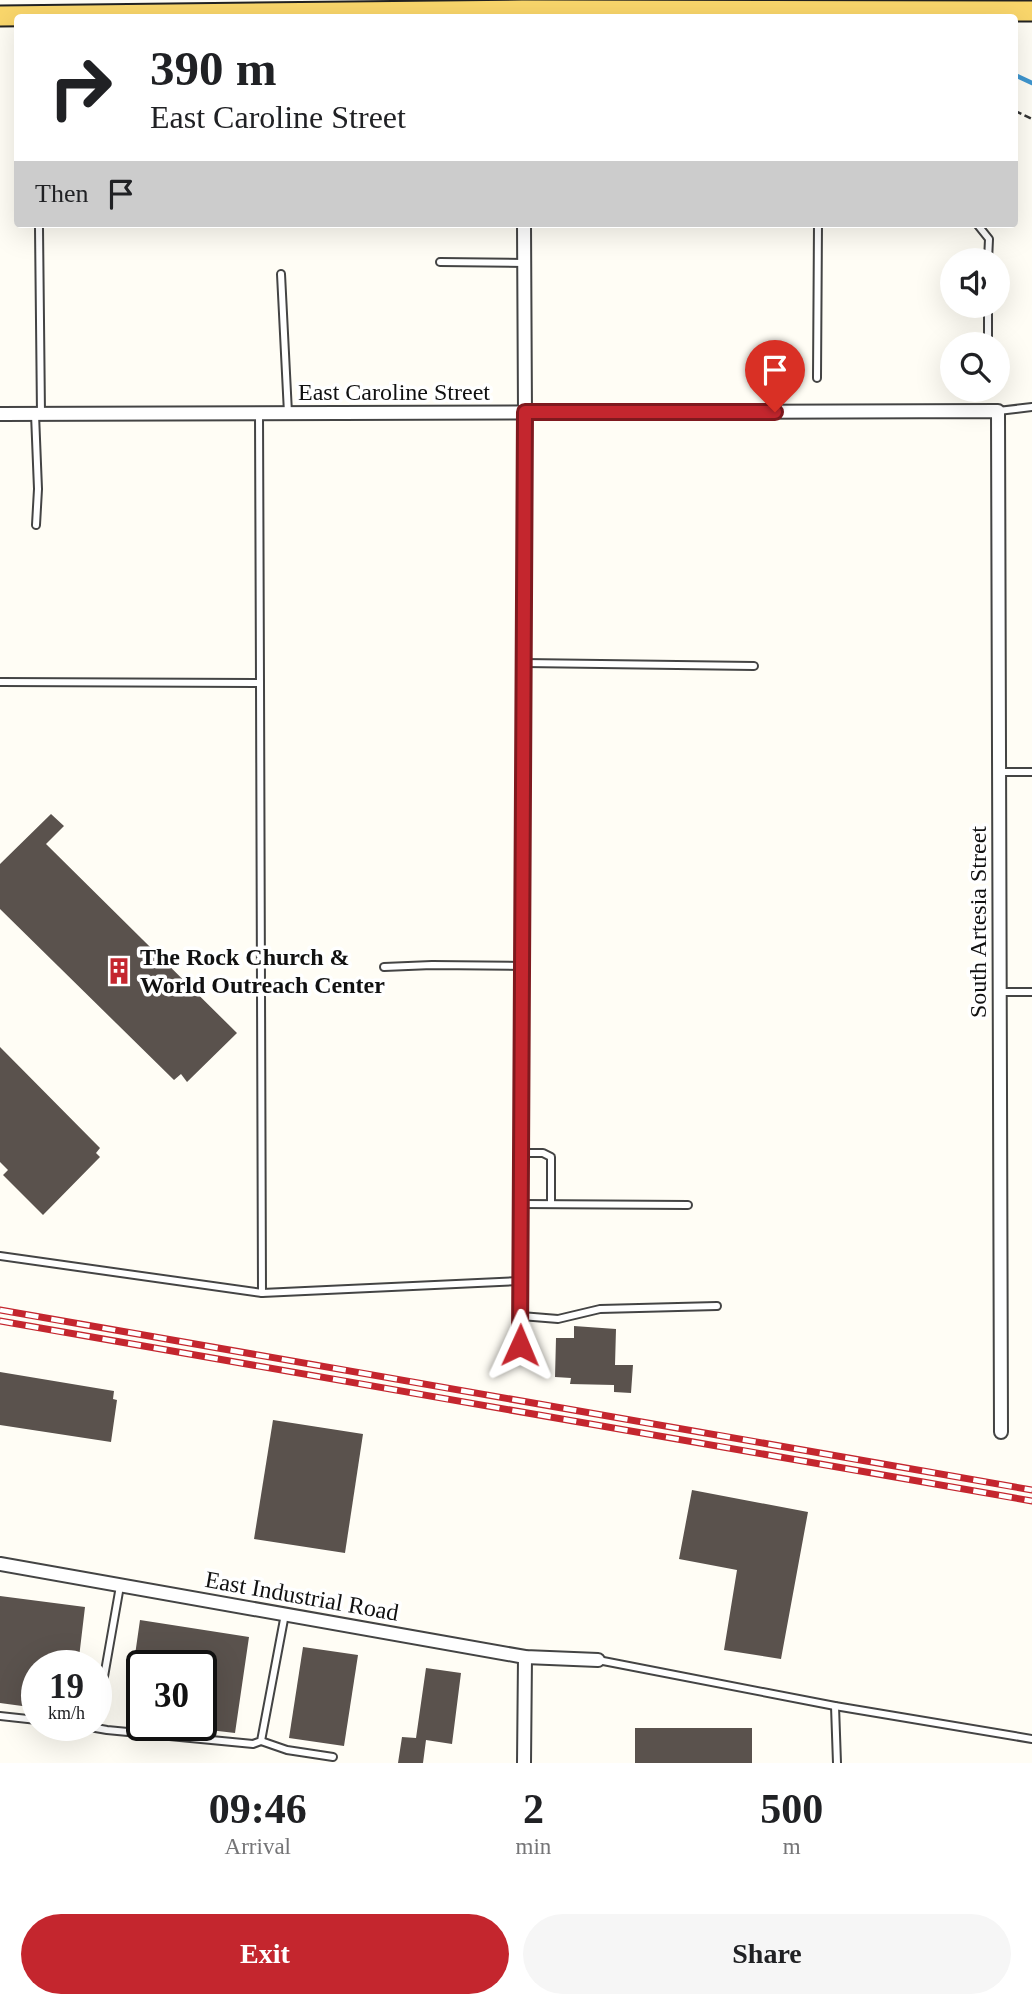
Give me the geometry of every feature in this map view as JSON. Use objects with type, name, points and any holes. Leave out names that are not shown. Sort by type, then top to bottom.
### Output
[{"type":"main road","points":[[442,14],[522,9],[688,14],[1032,11]]},
{"type":"street","points":[[520,1345],[524,228]]},
{"type":"street","name":"East Caroline Street","points":[[0,414],[998,411]]},
{"type":"street","name":"South Artesia Street","points":[[998,411],[1001,1432]]},
{"type":"street","name":"East Industrial Road","points":[[0,1564],[525,1657],[598,1660]]},
{"type":"street","points":[[524,1763],[525,1657]]},
{"type":"lane","points":[[36,525],[39,228]]},
{"type":"lane","points":[[817,378],[818,228]]},
{"type":"lane","points":[[980,228],[989,239],[989,248]]},
{"type":"lane","points":[[440,262],[524,263]]},
{"type":"lane","points":[[281,274],[288,413]]},
{"type":"lane","points":[[998,411],[1032,407]]},
{"type":"lane","points":[[258,413],[262,1293]]},
{"type":"lane","points":[[524,663],[754,666]]},
{"type":"lane","points":[[0,682],[260,683]]},
{"type":"lane","points":[[999,772],[1032,772]]},
{"type":"lane","points":[[384,967],[523,966]]},
{"type":"lane","points":[[999,992],[1032,992]]},
{"type":"lane","points":[[522,1153],[543,1153],[551,1157],[551,1204]]},
{"type":"lane","points":[[522,1204],[688,1205]]},
{"type":"lane","points":[[0,1256],[262,1293],[522,1281]]},
{"type":"lane","points":[[521,1316],[558,1319],[600,1309],[717,1306]]},
{"type":"lane","points":[[109,1650],[120,1586]]},
{"type":"lane","points":[[261,1741],[285,1615]]},
{"type":"lane","points":[[598,1660],[835,1706],[1032,1738]]},
{"type":"lane","points":[[835,1706],[837,1763]]},
{"type":"lane","points":[[0,1716],[21,1718]]},
{"type":"lane","points":[[112,1730],[253,1744],[261,1741],[287,1750],[333,1757]]},
{"type":"building","name":"The Rock Church & World Outreach Center","points":[[51,814],[64,826],[46,844],[237,1033],[187,1082],[181,1074],[174,1080],[0,909],[0,864]]},
{"type":"building","points":[[0,1047],[100,1148],[96,1153],[100,1157],[43,1215],[3,1175],[8,1170],[0,1162]]},
{"type":"building","points":[[574,1326],[616,1329],[615,1365],[633,1365],[631,1393],[614,1392],[614,1385],[570,1384],[571,1378],[555,1377],[556,1338],[574,1338]]},
{"type":"building","points":[[0,1372],[114,1391],[113,1399],[117,1400],[111,1442],[0,1425]]},
{"type":"building","points":[[273,1420],[363,1434],[345,1553],[254,1539]]},
{"type":"building","points":[[692,1490],[808,1512],[781,1659],[724,1650],[737,1570],[679,1559]]},
{"type":"building","points":[[0,1596],[85,1607],[80,1650],[21,1650],[21,1706],[0,1703]]},
{"type":"building","points":[[140,1620],[249,1637],[235,1733],[217,1731],[217,1650],[136,1650]]},
{"type":"building","points":[[303,1647],[358,1655],[344,1746],[289,1738]]},
{"type":"building","points":[[426,1668],[461,1673],[452,1744],[426,1740],[423,1763],[398,1763],[402,1737],[416,1738]]},
{"type":"building","points":[[635,1728],[752,1728],[752,1763],[635,1763]]},
{"type":"waterway","points":[[1018,76],[1032,83]]},
{"type":"railway","points":[[0,1310],[1032,1490]]},
{"type":"railway","points":[[0,1321],[1032,1501]]},
{"type":"place","name":"The Rock Church & World Outreach Center","points":[[119,971]]},
{"type":"route","points":[[520,1345],[525,412],[775,412]]}]
